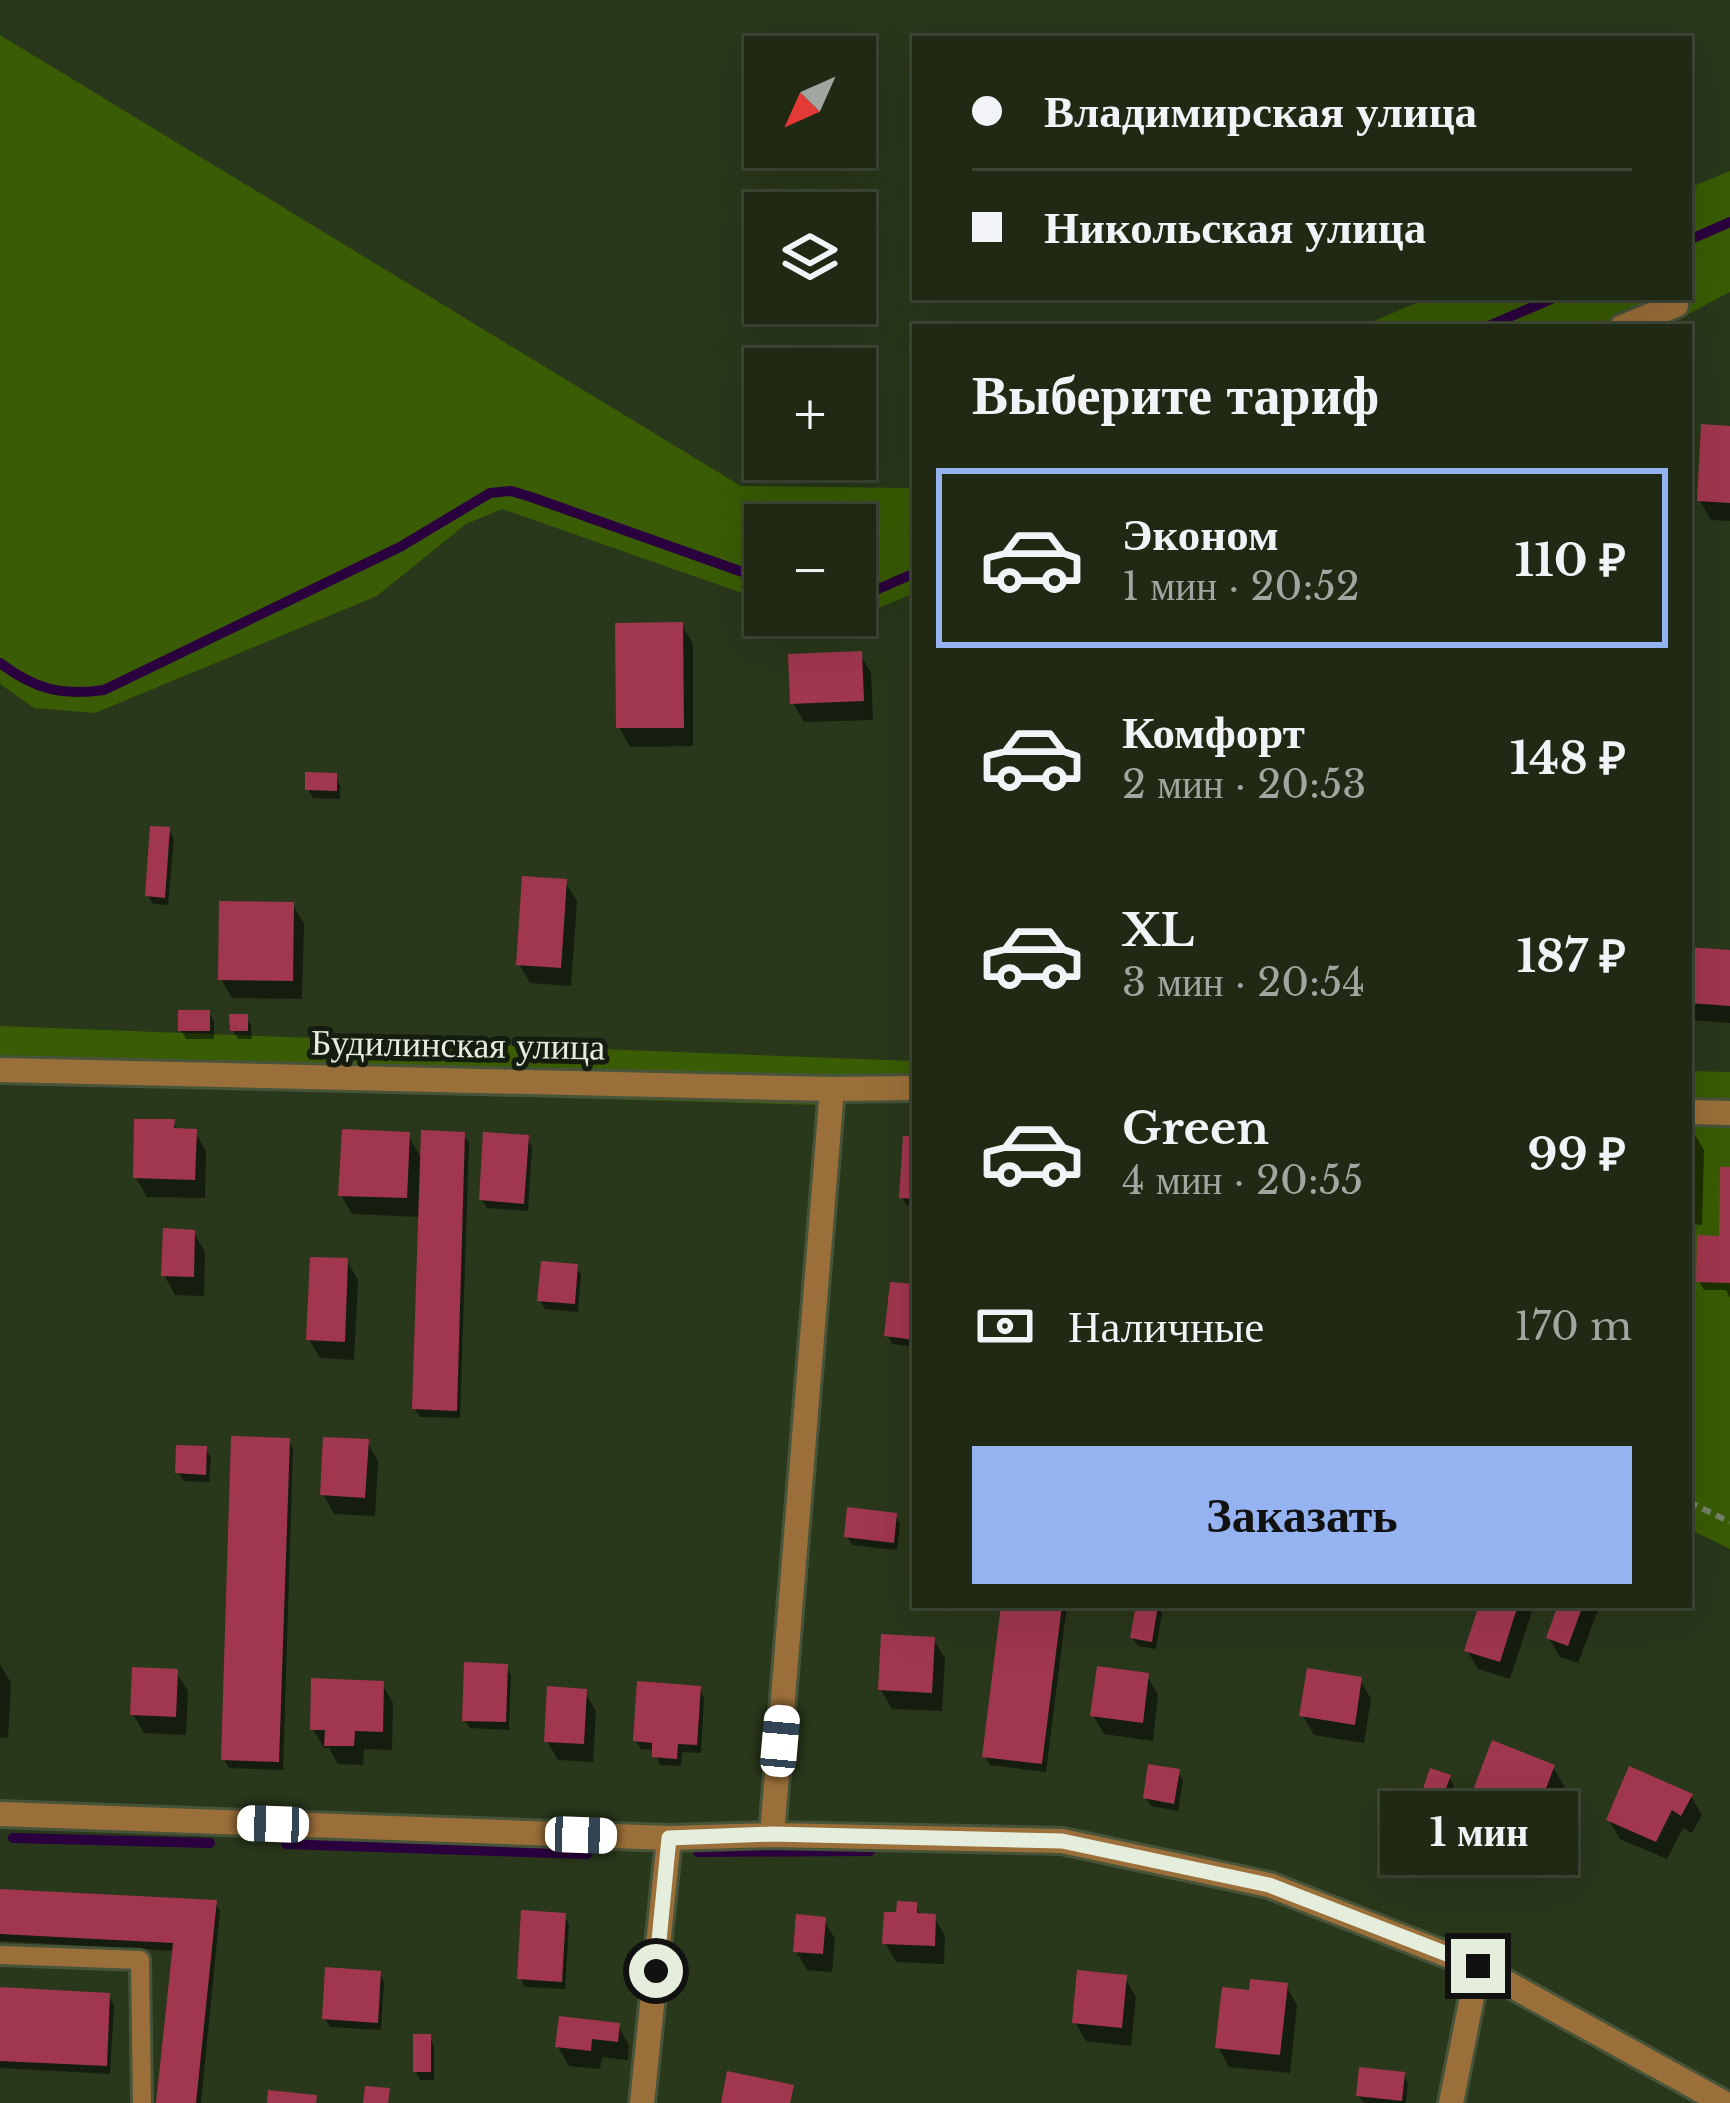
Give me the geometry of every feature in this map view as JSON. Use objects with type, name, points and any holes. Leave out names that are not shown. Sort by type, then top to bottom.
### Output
[{"type":"street","points":[[1629,324],[1676,304]]},
{"type":"street","name":"Будилинская улица","points":[[0,1070],[912,1088]]},
{"type":"street","points":[[772,1834],[832,1089]]},
{"type":"street","points":[[1692,1112],[1730,1113]]},
{"type":"street","points":[[0,1814],[669,1838],[772,1834],[1062,1841],[1269,1885],[1478,1966],[1724,2103]]},
{"type":"street","points":[[642,2103],[669,1838]]},
{"type":"street","points":[[1451,2103],[1478,1966]]},
{"type":"lane","points":[[0,1955],[140,1960],[142,2103]]},
{"type":"path","points":[[1692,1503],[1730,1522]]},
{"type":"green space","points":[[0,35],[741,486],[912,488],[912,594],[876,609],[876,504],[744,504],[744,594],[502,509],[466,524],[377,596],[95,713],[34,708],[0,684]]},
{"type":"green space","points":[[1730,171],[1730,292],[1670,324],[1366,324],[1424,300],[1692,300],[1692,187]]},
{"type":"green space","points":[[0,1026],[912,1061],[912,1092],[863,1092],[822,1105],[0,1083]]},
{"type":"green space","points":[[1692,1071],[1730,1072],[1730,1549],[1692,1530]]},
{"type":"building","points":[[1701,424],[1730,426],[1730,503],[1697,501]]},
{"type":"building","points":[[683,622],[684,728],[616,728],[615,623]]},
{"type":"building","points":[[862,651],[864,701],[790,704],[788,654]]},
{"type":"building","points":[[305,772],[337,773],[337,791],[305,790]]},
{"type":"building","points":[[150,826],[170,827],[165,898],[145,896]]},
{"type":"building","points":[[522,876],[567,879],[561,968],[516,965]]},
{"type":"building","points":[[219,901],[294,902],[293,981],[218,980]]},
{"type":"building","points":[[1692,947],[1730,950],[1730,1006],[1692,1003]]},
{"type":"building","points":[[178,1010],[210,1010],[210,1031],[178,1031]]},
{"type":"building","points":[[229,1014],[248,1014],[248,1031],[230,1031]]},
{"type":"building","points":[[134,1119],[175,1119],[174,1128],[197,1129],[195,1180],[133,1178]]},
{"type":"building","points":[[1692,1128],[1695,1128],[1693,1184]]},
{"type":"building","points":[[342,1129],[410,1132],[407,1198],[338,1196]]},
{"type":"building","points":[[421,1130],[465,1132],[457,1411],[412,1409]]},
{"type":"building","points":[[483,1132],[529,1135],[524,1204],[479,1200]]},
{"type":"building","points":[[903,1136],[912,1136],[912,1199],[899,1198]]},
{"type":"building","points":[[1720,1167],[1730,1167],[1730,1283],[1696,1282],[1697,1235],[1719,1236]]},
{"type":"building","points":[[163,1228],[195,1230],[194,1277],[161,1276]]},
{"type":"building","points":[[310,1257],[348,1258],[345,1342],[306,1340]]},
{"type":"building","points":[[541,1261],[578,1264],[575,1304],[537,1301]]},
{"type":"building","points":[[890,1282],[912,1284],[912,1340],[884,1336]]},
{"type":"building","points":[[231,1436],[290,1438],[279,1762],[221,1760]]},
{"type":"building","points":[[323,1437],[369,1439],[365,1498],[320,1495]]},
{"type":"building","points":[[176,1445],[207,1446],[206,1475],[175,1473]]},
{"type":"building","points":[[847,1507],[897,1513],[894,1543],[844,1537]]},
{"type":"building","points":[[1001,1608],[1062,1608],[1042,1764],[982,1757]]},
{"type":"building","points":[[1135,1608],[1158,1608],[1152,1642],[1130,1638]]},
{"type":"building","points":[[1478,1608],[1517,1608],[1500,1662],[1464,1651]]},
{"type":"building","points":[[1557,1608],[1582,1608],[1568,1646],[1546,1638]]},
{"type":"building","points":[[881,1634],[935,1637],[932,1693],[878,1690]]},
{"type":"building","points":[[464,1662],[508,1664],[506,1722],[462,1721]]},
{"type":"building","points":[[1097,1666],[1149,1673],[1143,1723],[1090,1716]]},
{"type":"building","points":[[132,1667],[178,1669],[176,1717],[130,1715]]},
{"type":"building","points":[[1307,1668],[1362,1677],[1355,1725],[1299,1716]]},
{"type":"building","points":[[311,1678],[384,1681],[383,1732],[355,1731],[354,1746],[324,1746],[325,1730],[310,1730]]},
{"type":"building","points":[[637,1681],[701,1686],[697,1745],[678,1744],[677,1759],[652,1757],[652,1743],[633,1741]]},
{"type":"building","points":[[547,1686],[587,1689],[584,1744],[544,1742]]},
{"type":"building","points":[[1492,1740],[1555,1765],[1530,1830],[1467,1806]]},
{"type":"building","points":[[1148,1764],[1180,1769],[1174,1804],[1143,1798]]},
{"type":"building","points":[[1629,1766],[1693,1794],[1681,1816],[1672,1810],[1656,1842],[1606,1820]]},
{"type":"building","points":[[1430,1768],[1451,1775],[1439,1807],[1419,1800]]},
{"type":"building","points":[[0,1889],[217,1900],[196,2103],[156,2103],[173,1943],[0,1934]]},
{"type":"building","points":[[897,1901],[917,1902],[917,1913],[936,1914],[935,1946],[882,1944],[884,1912],[896,1912]]},
{"type":"building","points":[[521,1910],[566,1913],[562,1982],[517,1979]]},
{"type":"building","points":[[796,1914],[826,1917],[823,1954],[793,1952]]},
{"type":"building","points":[[325,1967],[381,1971],[378,2023],[322,2019]]},
{"type":"building","points":[[1077,1970],[1127,1975],[1122,2028],[1072,2023]]},
{"type":"building","points":[[1250,1979],[1288,1983],[1280,2055],[1215,2048],[1222,1987],[1249,1990]]},
{"type":"building","points":[[0,1987],[110,1993],[107,2066],[0,2061]]},
{"type":"building","points":[[559,2016],[620,2023],[618,2042],[592,2039],[591,2051],[555,2047]]},
{"type":"building","points":[[413,2034],[431,2034],[431,2072],[413,2072]]},
{"type":"building","points":[[1359,2067],[1405,2072],[1402,2101],[1356,2096]]},
{"type":"building","points":[[727,2071],[794,2085],[790,2103],[721,2103]]},
{"type":"building","points":[[365,2086],[390,2088],[388,2103],[363,2103]]},
{"type":"building","points":[[268,2090],[317,2095],[316,2103],[267,2103]]},
{"type":"waterway","points":[[1692,239],[1730,222]]},
{"type":"waterway","points":[[1493,324],[1549,300]]},
{"type":"waterway","points":[[0,663],[49,688],[104,690],[400,547],[490,493],[511,491],[531,497],[744,573]]},
{"type":"waterway","points":[[876,590],[912,574]]},
{"type":"waterway","points":[[13,1838],[210,1843]]},
{"type":"waterway","points":[[286,1844],[587,1854]]},
{"type":"waterway","points":[[698,1852],[870,1851]]},
{"type":"route","points":[[656,1971],[669,1838],[772,1834],[1062,1841],[1269,1885],[1478,1966]]}]
